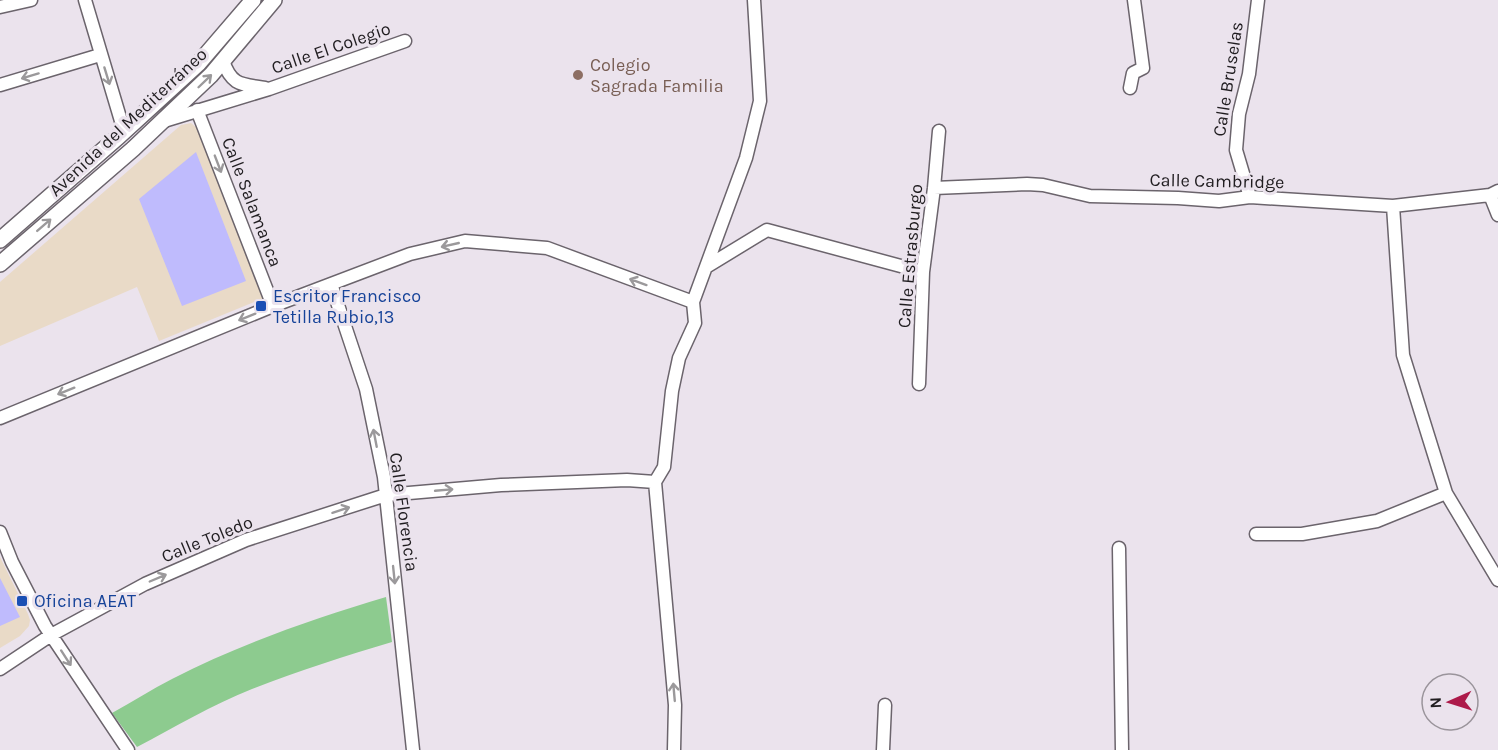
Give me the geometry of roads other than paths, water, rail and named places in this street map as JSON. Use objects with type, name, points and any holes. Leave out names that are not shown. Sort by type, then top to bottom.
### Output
[{"type":"street","points":[[0,7],[30,0]]},
{"type":"street","points":[[85,0],[124,131]]},
{"type":"street","name":"Avenida del Mediterráneo","points":[[0,240],[198,64],[253,0]]},
{"type":"street","name":"Avenida del Mediterráneo","points":[[0,264],[134,148],[211,75],[274,0]]},
{"type":"street","points":[[674,750],[675,705],[655,482],[664,467],[672,391],[679,358],[695,323],[693,302],[746,158],[760,101],[754,0]]},
{"type":"street","points":[[1130,88],[1133,73],[1143,68],[1134,0]]},
{"type":"street","name":"Calle Bruselas","points":[[1250,197],[1236,150],[1239,114],[1249,74],[1258,0]]},
{"type":"street","name":"Calle El Colegio","points":[[163,121],[269,88],[405,41]]},
{"type":"street","points":[[0,85],[100,55]]},
{"type":"street","name":"Calle El Colegio","points":[[223,61],[228,74],[240,84],[269,88]]},
{"type":"street","name":"Calle Salamanca","points":[[197,110],[273,306]]},
{"type":"street","name":"Calle Estrasburgo","points":[[920,384],[923,272],[939,131]]},
{"type":"street","name":"Calle Cambridge","points":[[934,188],[1027,184],[1043,185],[1090,196],[1219,201],[1250,197],[1393,206],[1494,193]]},
{"type":"street","points":[[1494,193],[1498,215]]},
{"type":"street","points":[[1393,206],[1403,356],[1446,493],[1498,580]]},
{"type":"street","points":[[706,267],[767,230],[923,272]]},
{"type":"street","points":[[0,418],[273,306],[410,254],[465,241],[547,248],[693,302]]},
{"type":"street","name":"Calle Florencia","points":[[331,284],[366,389],[384,477],[413,750]]},
{"type":"street","name":"Calle Toledo","points":[[0,669],[51,635],[145,584],[246,540],[386,495],[501,484],[627,480],[655,482]]},
{"type":"street","points":[[1256,534],[1302,534],[1377,521],[1446,493]]},
{"type":"street","points":[[0,532],[12,562],[45,626],[128,750]]},
{"type":"street","points":[[1119,548],[1122,750]]},
{"type":"street","points":[[883,750],[885,705]]},
{"type":"place","name":"Colegio Sagrada Familia","points":[[578,75]]},
{"type":"place","name":"Escritor Francisco Tetilla Rubio,13","points":[[261,306]]},
{"type":"place","name":"Oficina AEAT","points":[[22,601]]}]
